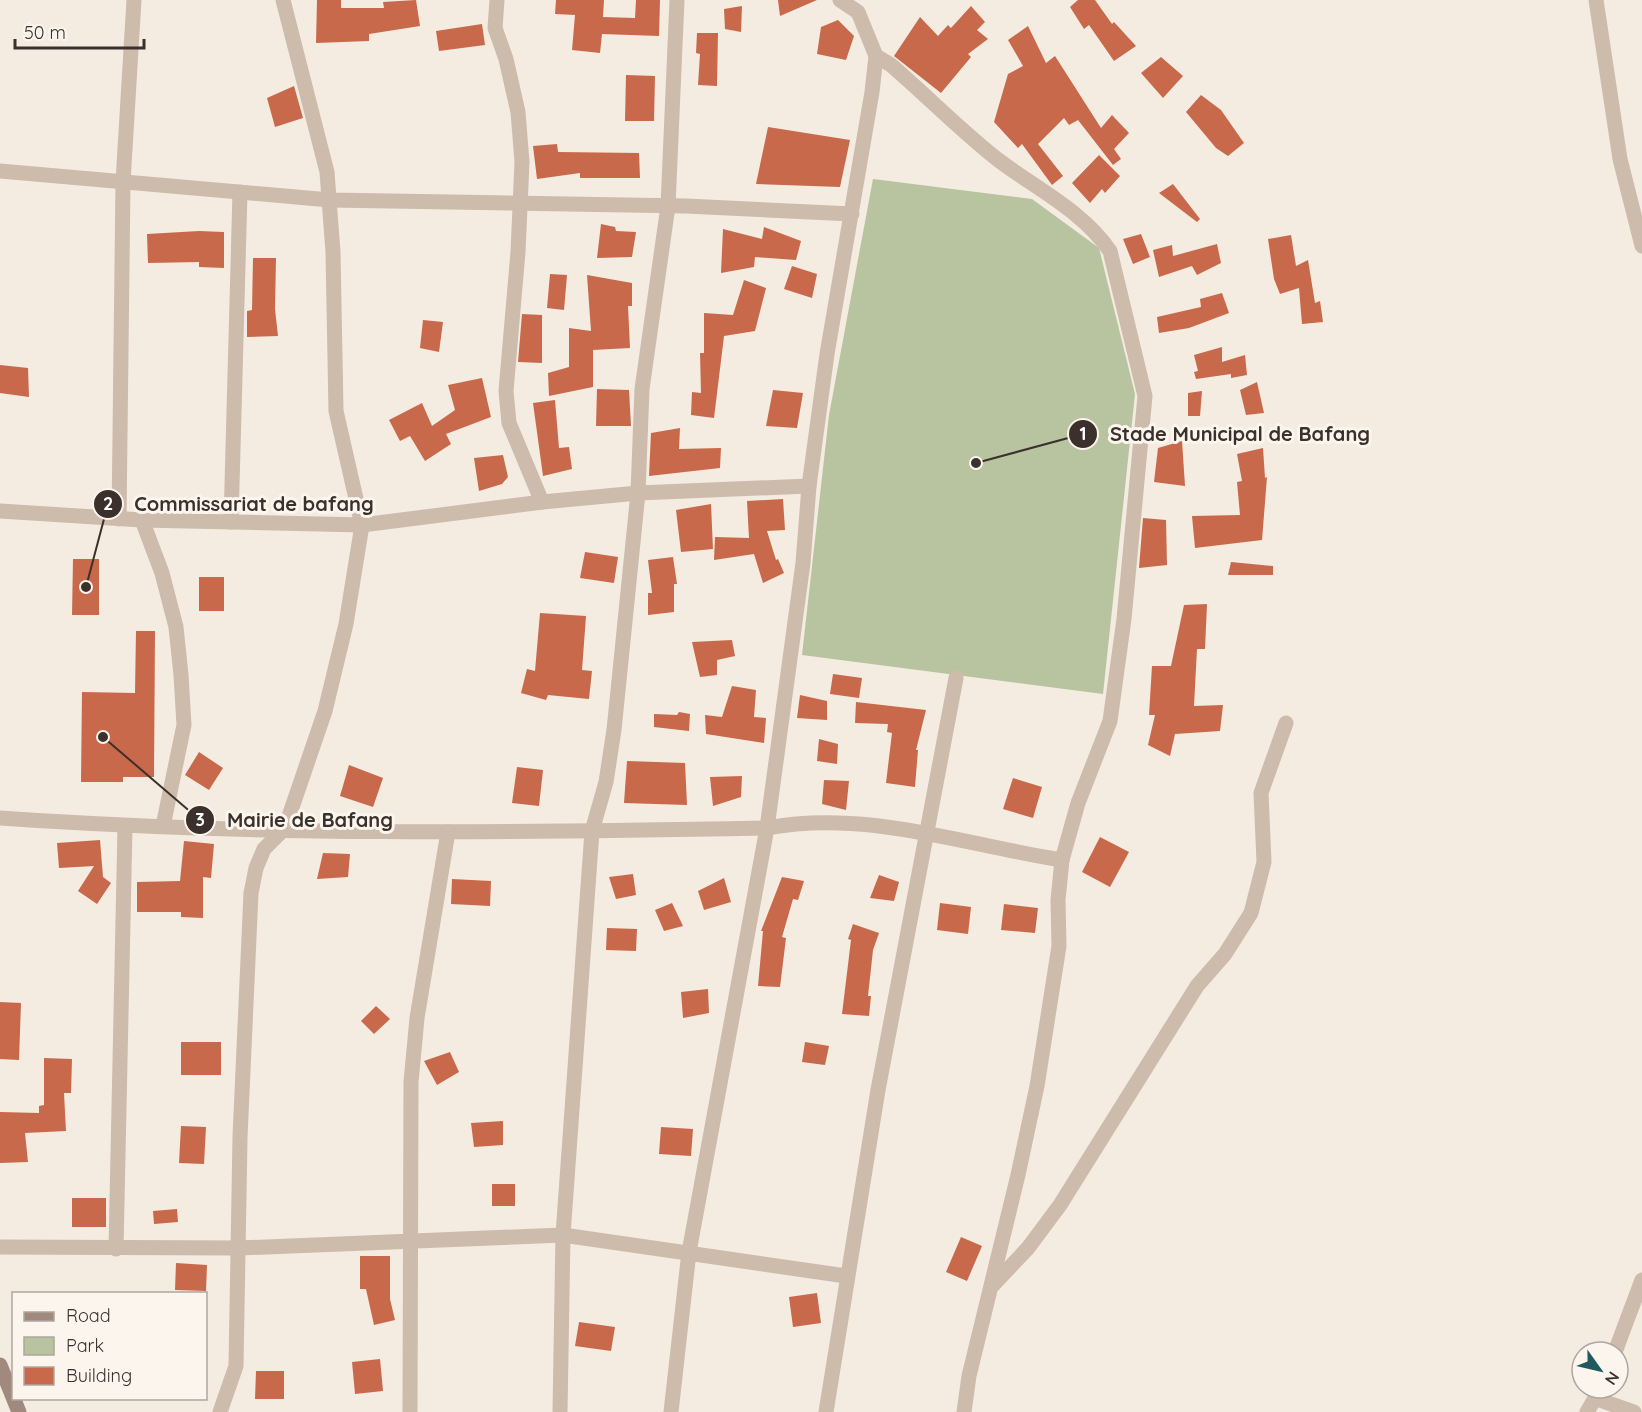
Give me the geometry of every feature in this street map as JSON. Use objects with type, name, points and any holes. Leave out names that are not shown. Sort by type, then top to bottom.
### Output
[{"type":"street","points":[[118,519],[123,182],[134,0]]},
{"type":"street","points":[[224,1410],[236,1366],[240,1137],[251,893],[256,868],[264,849],[285,828],[325,711],[346,624],[362,525],[336,411],[330,200],[327,172],[283,0]]},
{"type":"street","points":[[497,0],[495,28],[506,59],[518,112],[522,162],[518,252],[506,391],[508,423],[542,502]]},
{"type":"street","points":[[560,1412],[563,1235],[592,831],[606,782],[614,730],[638,493],[642,389],[669,206],[677,0]]},
{"type":"street","points":[[671,1412],[689,1252],[767,828],[803,563],[809,486],[827,354],[852,214],[876,56],[862,6],[840,0]]},
{"type":"street","points":[[1596,0],[1620,159],[1642,246]]},
{"type":"street","points":[[876,56],[891,65],[997,159],[1079,218],[1101,237],[1110,251],[1131,329],[1145,396],[1124,619],[1110,721],[1078,803],[1062,860],[1058,900],[1059,946],[1037,1086],[969,1376],[964,1412]]},
{"type":"street","points":[[0,171],[330,200],[669,206],[852,214]]},
{"type":"street","points":[[231,522],[240,192]]},
{"type":"street","points":[[0,511],[142,520],[362,525],[542,502],[638,493],[809,486]]},
{"type":"street","points":[[142,520],[162,573],[176,627],[182,685],[184,725],[163,826]]},
{"type":"street","points":[[826,1412],[846,1276],[956,678]]},
{"type":"street","points":[[991,1288],[1028,1248],[1060,1205],[1179,1013],[1197,986],[1225,954],[1251,913],[1264,862],[1261,793],[1286,723]]},
{"type":"street","points":[[0,818],[125,826],[448,832],[767,828],[792,823],[817,823],[926,832],[1062,860]]},
{"type":"street","points":[[116,1249],[125,826]]},
{"type":"street","points":[[410,1412],[411,1082],[417,1018],[448,832]]},
{"type":"street","points":[[0,1247],[239,1248],[563,1235],[846,1276]]},
{"type":"street","points":[[1620,1340],[1642,1280]]},
{"type":"street","points":[[0,1365],[12,1395]]},
{"type":"street","points":[[1612,1400],[1634,1412]]},
{"type":"green space","points":[[873,179],[1032,199],[1099,248],[1135,394],[1103,694],[802,655],[829,415]]},
{"type":"building","points":[[317,0],[341,0],[341,8],[384,8],[383,2],[416,0],[420,26],[369,34],[369,41],[316,43]]},
{"type":"building","points":[[556,0],[604,0],[603,17],[635,18],[636,0],[660,0],[659,36],[602,34],[600,53],[572,50],[575,15],[555,14]]},
{"type":"building","points":[[778,0],[817,0],[780,16]]},
{"type":"building","points":[[1078,0],[1095,0],[1112,24],[1114,22],[1136,46],[1114,61],[1089,25],[1084,29],[1070,7]]},
{"type":"building","points":[[742,6],[741,32],[725,29],[724,9]]},
{"type":"building","points":[[971,6],[985,22],[977,30],[988,39],[968,54],[971,57],[941,93],[894,56],[920,17],[938,36],[948,25],[951,28]]},
{"type":"building","points":[[838,20],[854,36],[846,60],[817,54],[821,27]]},
{"type":"building","points":[[482,24],[485,45],[439,51],[436,31]]},
{"type":"building","points":[[1028,26],[1046,63],[1055,56],[1101,128],[1112,115],[1129,133],[1114,149],[1121,159],[1113,165],[1078,120],[1069,125],[1064,118],[1038,144],[1063,176],[1052,185],[1022,144],[1018,148],[994,122],[1008,74],[1023,66],[1008,40]]},
{"type":"building","points":[[697,33],[718,33],[717,86],[698,85],[700,54],[696,53]]},
{"type":"building","points":[[1161,57],[1183,76],[1163,98],[1141,73]]},
{"type":"building","points":[[626,75],[655,76],[654,121],[625,121]]},
{"type":"building","points":[[294,86],[303,118],[275,127],[267,98]]},
{"type":"building","points":[[1201,95],[1221,110],[1244,143],[1228,156],[1216,148],[1186,112]]},
{"type":"building","points":[[768,127],[850,140],[840,187],[756,184]]},
{"type":"building","points":[[557,144],[558,152],[639,153],[640,178],[580,178],[580,173],[537,179],[533,146]]},
{"type":"building","points":[[1099,155],[1120,176],[1105,193],[1102,189],[1090,203],[1072,183]]},
{"type":"building","points":[[1173,184],[1200,219],[1197,222],[1159,193]]},
{"type":"building","points":[[601,224],[615,227],[616,231],[636,232],[632,257],[597,258]]},
{"type":"building","points":[[764,227],[801,241],[796,260],[755,257],[754,267],[721,273],[723,229],[762,239]]},
{"type":"building","points":[[224,232],[224,268],[199,267],[199,262],[148,263],[147,234]]},
{"type":"building","points":[[1141,234],[1150,257],[1133,264],[1123,239]]},
{"type":"building","points":[[1291,235],[1296,266],[1308,260],[1315,303],[1320,301],[1323,322],[1302,324],[1299,288],[1280,294],[1274,279],[1268,239]]},
{"type":"building","points":[[1217,244],[1221,263],[1197,275],[1192,266],[1159,277],[1153,250],[1172,245],[1173,256]]},
{"type":"building","points":[[253,258],[276,258],[275,309],[278,336],[247,337],[247,311],[252,310]]},
{"type":"building","points":[[792,266],[817,274],[812,298],[784,289]]},
{"type":"building","points":[[550,274],[567,275],[564,310],[547,308]]},
{"type":"building","points":[[587,275],[632,283],[632,306],[628,306],[630,348],[593,350],[593,387],[549,396],[548,373],[569,367],[569,328],[591,331]]},
{"type":"building","points":[[744,280],[766,288],[755,331],[724,336],[714,418],[691,415],[692,392],[701,393],[700,353],[704,353],[704,313],[733,315]]},
{"type":"building","points":[[1222,293],[1229,313],[1189,328],[1159,333],[1157,317],[1201,307],[1200,299]]},
{"type":"building","points":[[522,314],[542,315],[542,363],[518,362]]},
{"type":"building","points":[[423,320],[443,322],[439,352],[420,348]]},
{"type":"building","points":[[1222,347],[1222,362],[1245,355],[1247,375],[1231,378],[1231,374],[1196,379],[1194,372],[1198,371],[1194,355]]},
{"type":"building","points":[[0,365],[28,368],[29,397],[0,393]]},
{"type":"building","points":[[482,378],[491,417],[446,434],[451,444],[425,461],[410,436],[400,441],[389,420],[422,403],[432,426],[455,410],[448,385]]},
{"type":"building","points":[[1257,382],[1264,413],[1246,415],[1240,390]]},
{"type":"building","points":[[597,389],[629,390],[631,426],[596,426]]},
{"type":"building","points":[[773,390],[803,393],[797,428],[766,426]]},
{"type":"building","points":[[1202,391],[1200,416],[1188,416],[1188,393]]},
{"type":"building","points":[[555,400],[559,448],[569,447],[572,469],[543,476],[533,403]]},
{"type":"building","points":[[680,428],[679,449],[721,448],[720,468],[649,476],[651,433]]},
{"type":"building","points":[[1182,441],[1185,486],[1154,482],[1158,448]]},
{"type":"building","points":[[1263,448],[1265,478],[1267,477],[1262,540],[1195,548],[1192,516],[1240,515],[1237,482],[1242,481],[1237,454]]},
{"type":"building","points":[[503,455],[508,477],[502,484],[479,491],[474,458]]},
{"type":"building","points":[[783,499],[785,530],[767,531],[776,560],[778,559],[784,573],[763,583],[754,554],[714,560],[715,537],[749,538],[747,501]]},
{"type":"building","points":[[711,504],[713,549],[681,552],[676,510]]},
{"type":"building","points":[[1143,518],[1166,520],[1167,565],[1139,568]]},
{"type":"building","points":[[585,552],[618,557],[614,583],[580,578]]},
{"type":"building","points":[[673,557],[677,584],[674,584],[674,612],[648,615],[648,593],[652,593],[648,560]]},
{"type":"building","points":[[73,559],[99,559],[99,615],[72,615]]},
{"type":"building","points":[[1231,562],[1273,566],[1273,575],[1228,575]]},
{"type":"building","points":[[199,577],[224,577],[224,611],[199,611]]},
{"type":"building","points":[[1207,604],[1205,649],[1197,649],[1194,706],[1223,705],[1220,731],[1175,734],[1170,756],[1148,745],[1155,715],[1149,715],[1152,666],[1171,666],[1184,605]]},
{"type":"building","points":[[540,613],[586,616],[582,670],[592,671],[589,699],[548,695],[546,700],[521,693],[527,669],[535,671]]},
{"type":"building","points":[[136,631],[155,631],[154,777],[123,777],[123,782],[81,782],[82,692],[135,693]]},
{"type":"building","points":[[732,640],[735,656],[717,660],[717,675],[700,677],[692,642]]},
{"type":"building","points":[[833,674],[862,678],[859,698],[830,694]]},
{"type":"building","points":[[732,686],[756,690],[754,717],[766,718],[764,743],[706,734],[705,715],[722,717]]},
{"type":"building","points":[[800,695],[827,701],[827,720],[797,718]]},
{"type":"building","points":[[856,702],[926,710],[916,750],[918,750],[915,787],[886,783],[892,733],[887,732],[888,724],[855,723]]},
{"type":"building","points":[[679,712],[690,714],[689,731],[654,727],[654,714],[677,715]]},
{"type":"building","points":[[819,739],[838,744],[837,764],[817,761]]},
{"type":"building","points":[[199,752],[223,768],[209,790],[185,775]]},
{"type":"building","points":[[627,761],[685,763],[687,805],[624,803]]},
{"type":"building","points":[[349,765],[383,778],[373,807],[340,796]]},
{"type":"building","points":[[517,767],[543,770],[539,806],[512,803]]},
{"type":"building","points":[[742,776],[741,797],[713,806],[710,777]]},
{"type":"building","points":[[1013,778],[1042,787],[1033,818],[1003,809]]},
{"type":"building","points":[[824,780],[849,781],[846,810],[822,804]]},
{"type":"building","points":[[1100,837],[1129,852],[1110,887],[1082,872]]},
{"type":"building","points":[[100,840],[103,877],[111,883],[97,904],[78,891],[94,866],[59,868],[57,843]]},
{"type":"building","points":[[184,841],[214,844],[211,878],[203,877],[203,918],[181,917],[181,912],[137,912],[137,882],[180,881]]},
{"type":"building","points":[[323,853],[350,854],[348,877],[317,879]]},
{"type":"building","points":[[633,874],[636,895],[616,899],[609,877]]},
{"type":"building","points":[[879,875],[899,882],[894,901],[870,898]]},
{"type":"building","points":[[782,877],[804,881],[798,900],[793,899],[782,937],[786,938],[780,987],[758,986],[763,931],[761,931]]},
{"type":"building","points":[[724,878],[731,902],[704,910],[698,891]]},
{"type":"building","points":[[452,879],[491,881],[490,906],[451,904]]},
{"type":"building","points":[[672,903],[683,926],[664,931],[655,910]]},
{"type":"building","points":[[940,903],[971,907],[968,934],[937,930]]},
{"type":"building","points":[[1004,904],[1038,908],[1035,933],[1001,930]]},
{"type":"building","points":[[853,924],[879,933],[873,950],[868,996],[871,996],[869,1016],[842,1014],[851,940],[848,939]]},
{"type":"building","points":[[607,928],[637,929],[636,951],[606,950]]},
{"type":"building","points":[[708,989],[709,1013],[683,1018],[681,992]]},
{"type":"building","points":[[0,1002],[21,1003],[19,1060],[0,1059]]},
{"type":"building","points":[[376,1006],[390,1019],[374,1034],[361,1021]]},
{"type":"building","points":[[181,1042],[221,1042],[221,1075],[181,1075]]},
{"type":"building","points":[[805,1042],[829,1046],[825,1065],[802,1062]]},
{"type":"building","points":[[450,1052],[459,1072],[437,1085],[424,1061]]},
{"type":"building","points":[[44,1058],[72,1059],[71,1093],[64,1093],[66,1131],[25,1133],[28,1162],[0,1163],[0,1112],[39,1113],[39,1106],[44,1105]]},
{"type":"building","points":[[503,1121],[503,1145],[474,1147],[471,1123]]},
{"type":"building","points":[[181,1126],[206,1127],[204,1164],[179,1163]]},
{"type":"building","points":[[661,1127],[693,1129],[691,1156],[659,1154]]},
{"type":"building","points":[[492,1184],[515,1184],[515,1206],[492,1206]]},
{"type":"building","points":[[72,1198],[106,1198],[106,1227],[72,1227]]},
{"type":"building","points":[[177,1209],[178,1222],[154,1224],[153,1211]]},
{"type":"building","points":[[961,1237],[982,1246],[967,1281],[946,1272]]},
{"type":"building","points":[[360,1256],[390,1256],[390,1299],[395,1320],[374,1325],[366,1289],[360,1289]]},
{"type":"building","points":[[176,1263],[207,1265],[206,1291],[175,1290]]},
{"type":"building","points":[[817,1293],[821,1323],[793,1327],[789,1297]]},
{"type":"building","points":[[579,1322],[615,1327],[611,1351],[575,1346]]},
{"type":"building","points":[[380,1359],[383,1391],[355,1394],[352,1362]]},
{"type":"building","points":[[256,1371],[284,1371],[284,1399],[255,1399]]},
{"type":"place","name":"Stade Municipal de Bafang","points":[[976,463]]},
{"type":"place","name":"Commissariat de bafang","points":[[86,587]]},
{"type":"place","name":"Mairie de Bafang","points":[[103,737]]}]
